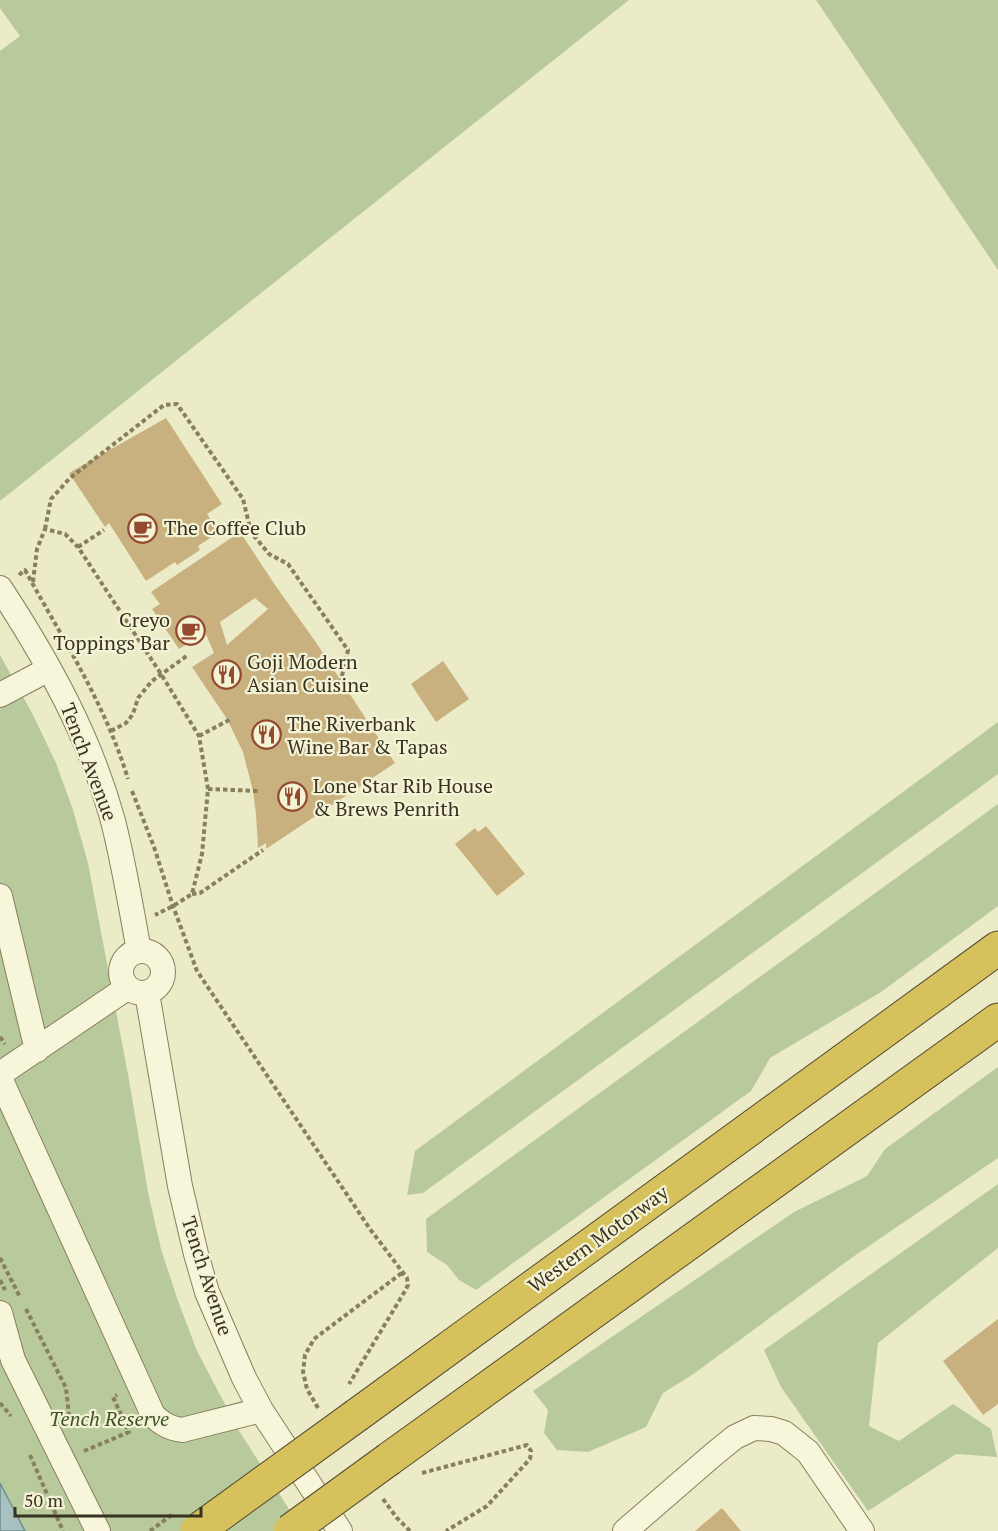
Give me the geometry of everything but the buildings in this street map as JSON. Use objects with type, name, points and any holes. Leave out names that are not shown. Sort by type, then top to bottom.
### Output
[{"type":"highway","name":"Western Motorway","points":[[197,1531],[352,1401],[998,948]]},
{"type":"highway","points":[[290,1531],[402,1467],[998,1020]]},
{"type":"street","name":"Tench Avenue","points":[[0,588],[49,669],[80,730],[100,780],[123,861],[139,951]]},
{"type":"street","points":[[0,695],[49,669]]},
{"type":"street","points":[[0,896],[37,1050]]},
{"type":"street","points":[[137,991],[121,976],[120,970],[132,953],[139,951],[153,954],[162,965],[163,972],[159,985],[153,990],[137,991],[37,1050],[0,1076],[153,1415],[161,1423],[182,1430],[261,1410]]},
{"type":"street","name":"Tench Avenue","points":[[137,991],[180,1186],[207,1292],[244,1378],[261,1410],[340,1531]]},
{"type":"street","points":[[2,1323],[13,1360],[98,1531]]},
{"type":"street","points":[[625,1531],[735,1437],[754,1428],[771,1429],[784,1433],[808,1452],[862,1531]]},
{"type":"path","points":[[33,584],[37,549],[45,529],[51,499],[70,478],[164,405],[177,404],[243,499],[251,532],[269,554],[288,564],[348,651],[340,680]]},
{"type":"path","points":[[45,529],[65,534],[78,547],[199,736],[208,789],[202,854],[192,894]]},
{"type":"path","points":[[78,547],[104,530]]},
{"type":"path","points":[[25,570],[96,696],[120,751],[130,788],[197,971],[370,1229],[407,1278],[408,1285],[352,1401]]},
{"type":"path","points":[[111,731],[126,723],[133,714],[138,698],[152,681],[188,655]]},
{"type":"path","points":[[199,736],[231,719]]},
{"type":"path","points":[[208,789],[259,791]]},
{"type":"path","points":[[155,915],[192,894],[200,893],[262,850]]},
{"type":"path","points":[[0,1258],[20,1298]]},
{"type":"path","points":[[26,1308],[66,1389],[69,1418]]},
{"type":"path","points":[[0,1403],[15,1420]]},
{"type":"path","points":[[91,1449],[129,1432],[120,1414]]},
{"type":"path","points":[[402,1467],[527,1445],[531,1451],[530,1459],[487,1506],[446,1531]]},
{"type":"path","points":[[29,1452],[63,1531]]},
{"type":"green space","points":[[0,0],[629,0],[0,501],[0,51],[20,36],[0,8]]},
{"type":"green space","points":[[816,0],[998,0],[998,270]]},
{"type":"green space","name":"Tench Reserve","points":[[0,655],[56,763],[73,810],[88,863],[148,1192],[161,1249],[178,1301],[197,1351],[238,1429],[303,1531],[25,1531],[0,1483]]},
{"type":"green space","points":[[998,722],[998,774],[423,1193],[407,1195],[415,1151]]},
{"type":"green space","points":[[998,804],[998,906],[881,992],[770,1058],[751,1091],[476,1290],[459,1280],[447,1265],[427,1252],[426,1219]]},
{"type":"green space","points":[[998,1067],[998,1158],[850,1259],[692,1375],[663,1393],[646,1427],[588,1452],[557,1450],[544,1433],[548,1410],[533,1391],[794,1212],[867,1176],[885,1149]]},
{"type":"green space","points":[[998,1184],[998,1248],[878,1343],[869,1426],[899,1441],[953,1404],[991,1429],[997,1457],[956,1454],[868,1511],[781,1387],[764,1350]]},
{"type":"water","points":[[0,1483],[25,1531],[0,1531]]},
{"type":"place","name":"The Coffee Club","points":[[143,528]]},
{"type":"place","name":"Creyo Toppings Bar","points":[[191,631]]},
{"type":"place","name":"Goji Modern Asian Cuisine","points":[[226,674]]},
{"type":"place","name":"The Riverbank Wine Bar & Tapas","points":[[266,735]]},
{"type":"place","name":"Lone Star Rib House & Brews Penrith","points":[[292,797]]}]
